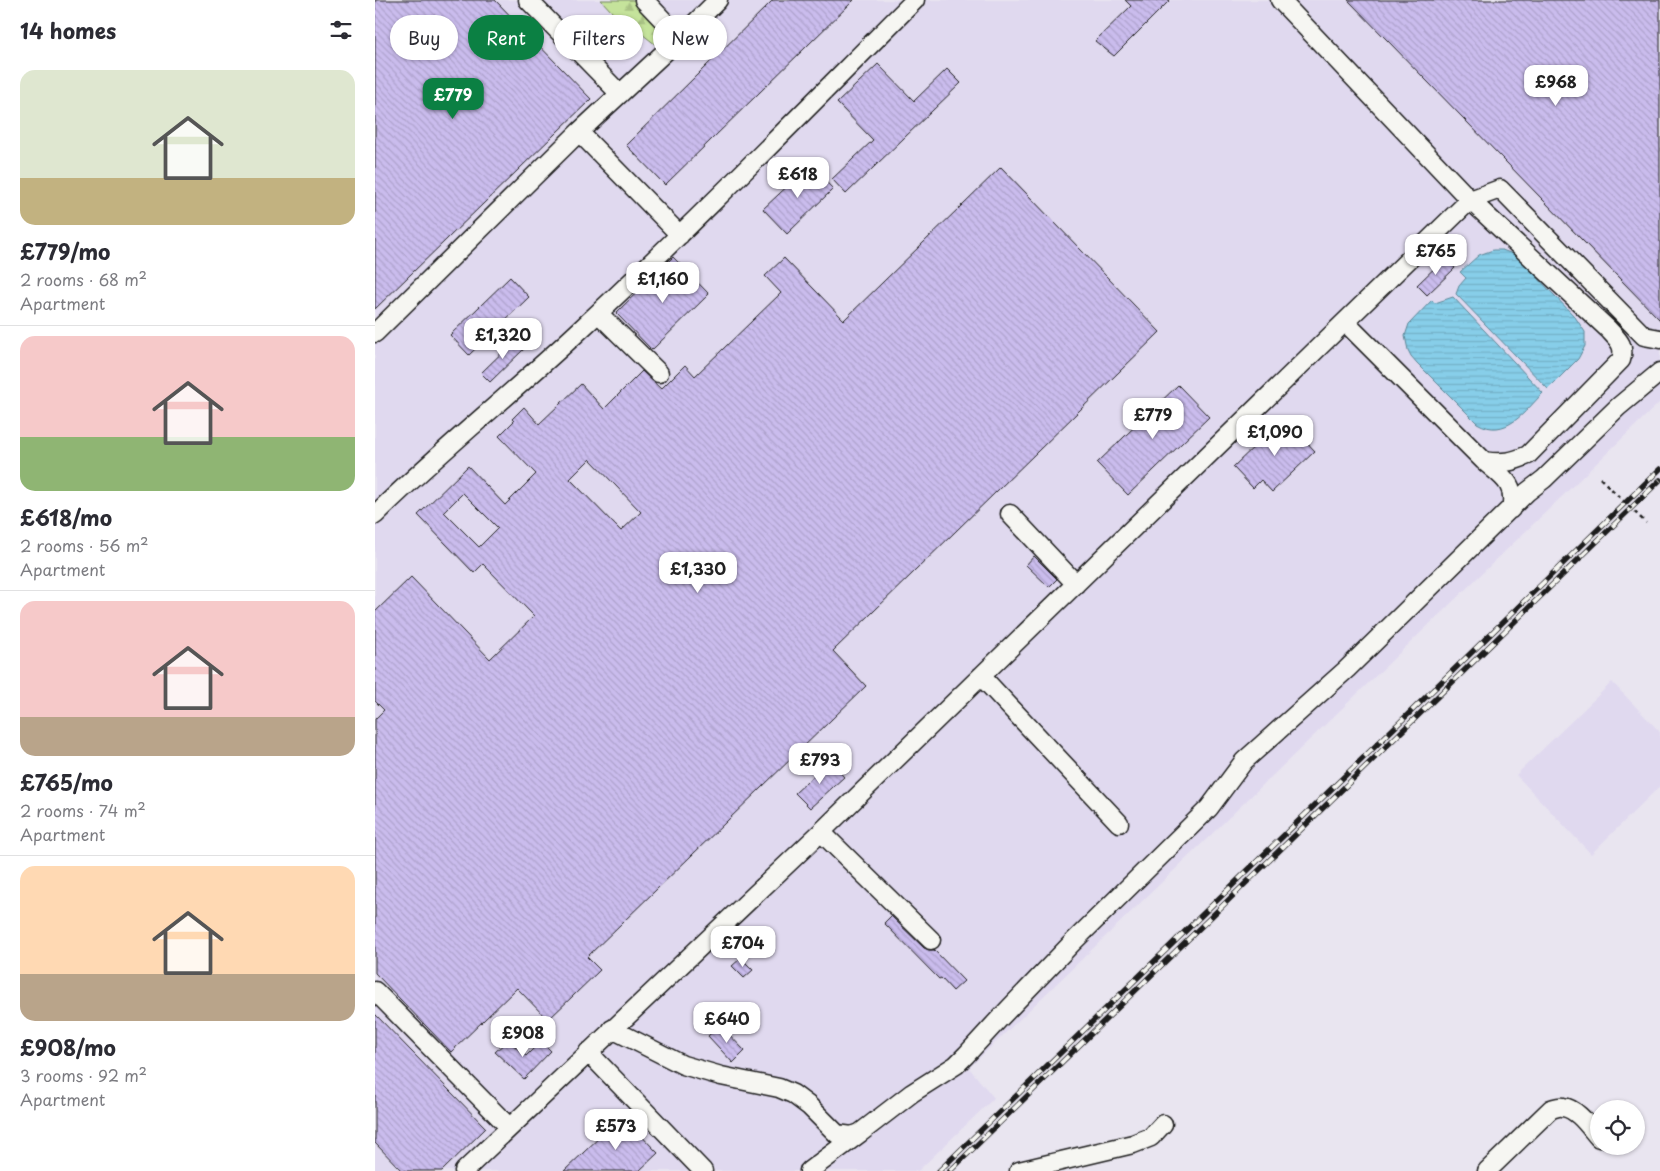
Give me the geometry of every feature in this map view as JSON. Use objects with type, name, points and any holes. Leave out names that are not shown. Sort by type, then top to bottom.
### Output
[{"type":"street","points":[[528,0],[620,94]]},
{"type":"street","points":[[644,0],[658,15]]},
{"type":"street","points":[[703,15],[718,0]]},
{"type":"street","points":[[375,515],[408,483],[598,313],[680,235],[915,0]]},
{"type":"street","points":[[1280,0],[1470,200],[1622,344],[1623,353],[1621,360],[1528,454],[1512,462],[1484,461]]},
{"type":"street","points":[[375,333],[579,132],[656,60]]},
{"type":"street","points":[[579,132],[680,235]]},
{"type":"street","points":[[464,1171],[821,832],[1470,200],[1500,190],[1644,336],[1660,339]]},
{"type":"street","points":[[598,313],[659,373]]},
{"type":"street","points":[[1345,322],[1484,461],[1506,480],[1512,489],[1511,508]]},
{"type":"street","points":[[809,1171],[912,1093],[956,1065],[1066,949],[1209,808],[1245,761],[1347,669],[1527,492],[1544,479],[1618,407],[1660,372]]},
{"type":"street","points":[[1010,514],[1076,584]]},
{"type":"street","points":[[981,676],[1119,823]]},
{"type":"street","points":[[821,832],[931,940]]},
{"type":"street","points":[[375,991],[509,1127]]},
{"type":"street","points":[[612,1029],[683,1065],[721,1076],[779,1088],[793,1094],[809,1106],[837,1134],[852,1136],[860,1133]]},
{"type":"street","points":[[588,1052],[703,1171]]},
{"type":"street","points":[[1487,1171],[1551,1109],[1562,1107],[1571,1110],[1590,1128]]},
{"type":"street","points":[[1019,1171],[1063,1166],[1133,1144],[1151,1137],[1163,1124]]},
{"type":"path","points":[[1600,478],[1646,523]]},
{"type":"shaded area","points":[[375,0],[1660,0],[1660,402],[969,1068],[994,1098],[918,1171],[375,1171]]},
{"type":"shaded area","points":[[1612,682],[1660,732],[1660,786],[1591,854],[1516,775]]},
{"type":"green space","points":[[601,0],[634,0],[653,20],[653,43],[643,35],[643,15],[615,15]]},
{"type":"water","points":[[1493,250],[1502,250],[1516,255],[1575,317],[1585,332],[1585,346],[1578,359],[1548,389],[1456,294],[1459,286],[1466,278],[1460,272],[1479,255]]},
{"type":"water","points":[[1453,297],[1543,393],[1522,415],[1506,426],[1497,428],[1487,427],[1477,423],[1417,363],[1408,350],[1405,336],[1409,324],[1432,300],[1435,303]]},
{"type":"building","points":[[375,0],[495,0],[510,15],[468,15],[468,60],[544,60],[544,51],[591,99],[375,309]]},
{"type":"building","points":[[773,0],[854,0],[665,185],[626,145],[712,60],[727,60],[727,45]]},
{"type":"building","points":[[1125,0],[1170,0],[1114,56],[1095,41],[1131,6]]},
{"type":"building","points":[[1348,0],[1660,0],[1660,320]]},
{"type":"building","points":[[878,64],[914,101],[947,69],[961,83],[846,194],[832,179],[873,140],[837,103]]},
{"type":"building","points":[[810,165],[833,189],[787,234],[763,209]]},
{"type":"building","points":[[1001,167],[1160,332],[833,651],[866,686],[587,957],[600,970],[548,1020],[517,988],[451,1052],[375,973],[375,719],[384,710],[375,701],[375,612],[411,577],[490,659],[534,616],[483,564],[474,573],[418,515],[468,466],[505,505],[536,474],[499,436],[514,421],[512,419],[524,407],[539,424],[581,384],[604,409],[642,371],[661,389],[685,365],[695,376],[781,293],[765,276],[784,258],[844,320]],"holes":[[[590,459],[641,512],[621,531],[570,479]],[[463,493],[498,528],[479,547],[444,512]]]},
{"type":"building","points":[[673,257],[709,294],[652,350],[616,313]]},
{"type":"building","points":[[1446,257],[1455,268],[1427,295],[1417,285]]},
{"type":"building","points":[[510,277],[529,297],[469,355],[450,335]]},
{"type":"building","points":[[516,339],[525,348],[490,382],[481,373]]},
{"type":"building","points":[[1178,385],[1209,417],[1128,495],[1097,463]]},
{"type":"building","points":[[1284,418],[1315,451],[1272,492],[1261,480],[1253,488],[1233,467]]},
{"type":"building","points":[[1034,556],[1057,579],[1049,587],[1026,565]]},
{"type":"building","points":[[830,761],[844,777],[810,808],[795,793]]},
{"type":"building","points":[[891,916],[924,948],[934,950],[964,981],[953,991],[941,978],[939,979],[884,923]]},
{"type":"building","points":[[741,958],[753,970],[744,978],[732,966]]},
{"type":"building","points":[[375,1014],[486,1128],[442,1171],[402,1171],[375,1143]]},
{"type":"building","points":[[720,1025],[745,1051],[733,1063],[708,1036]]},
{"type":"building","points":[[508,1040],[526,1056],[541,1041],[551,1051],[524,1079],[495,1052]]},
{"type":"building","points":[[622,1116],[658,1153],[639,1171],[564,1171]]},
{"type":"railway","points":[[939,1171],[1660,469]]},
{"type":"railway","points":[[950,1171],[1660,480]]}]
